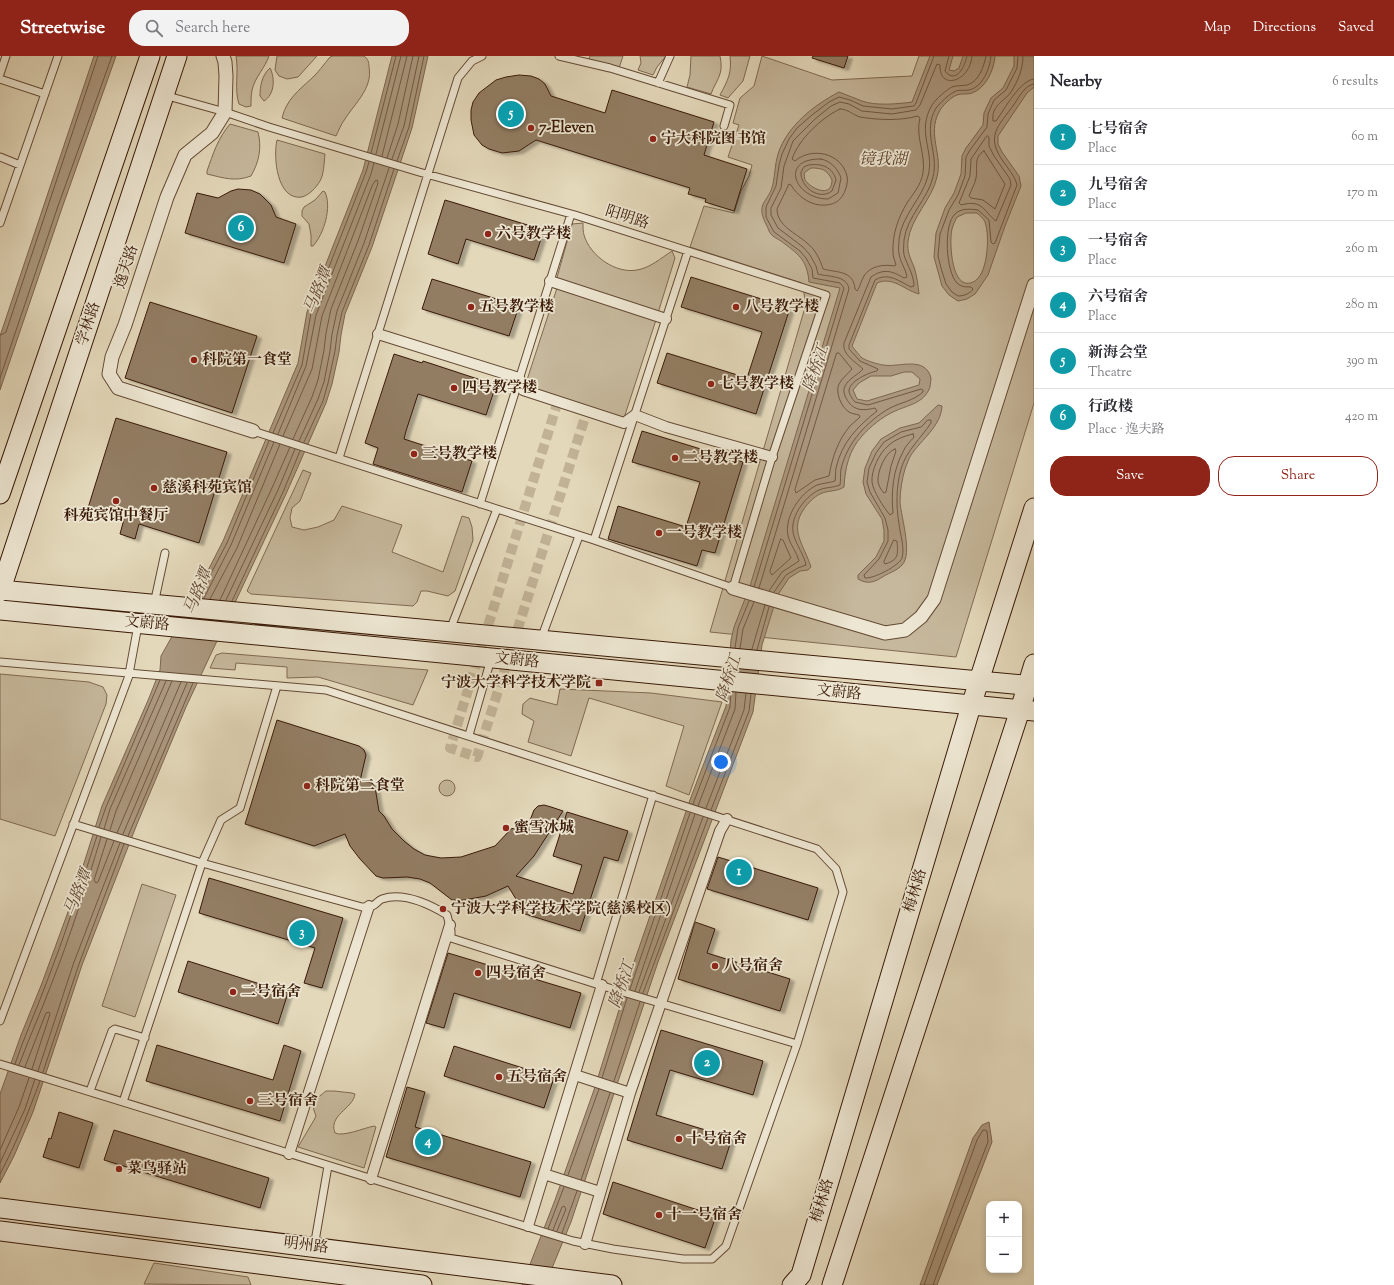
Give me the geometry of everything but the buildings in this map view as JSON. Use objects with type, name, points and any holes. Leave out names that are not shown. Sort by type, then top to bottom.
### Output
[{"type":"main road","name":"学林路","points":[[0,494],[150,56]]},
{"type":"main road","name":"学林路","points":[[0,591],[177,56]]},
{"type":"main road","name":"梅林路","points":[[796,1280],[971,706],[1034,508]]},
{"type":"main road","name":"文蔚路","points":[[0,591],[180,606],[1031,686]]},
{"type":"main road","name":"文蔚路","points":[[0,610],[1027,711]]},
{"type":"main road","points":[[832,1285],[1027,711],[1034,664]]},
{"type":"main road","name":"明州路","points":[[0,1208],[612,1285]]},
{"type":"main road","name":"明州路","points":[[0,1231],[422,1285]]},
{"type":"street","points":[[223,56],[226,76],[225,112]]},
{"type":"street","name":"逸夫路","points":[[225,112],[212,133],[185,155],[167,197],[112,357],[109,374],[118,388],[253,431]]},
{"type":"street","points":[[550,281],[666,319]]},
{"type":"street","points":[[734,588],[885,632],[905,630],[921,617],[934,599],[1034,285]]},
{"type":"street","points":[[378,334],[519,378],[523,390],[624,423],[635,415],[666,428],[772,457]]},
{"type":"street","points":[[585,1244],[630,1093],[724,818]]},
{"type":"street","points":[[289,1154],[369,906]]},
{"type":"street","points":[[371,1179],[450,924]]},
{"type":"street","points":[[528,1226],[575,1075],[599,984]]},
{"type":"street","points":[[575,1075],[630,1093]]},
{"type":"street","points":[[544,1174],[600,1192]]},
{"type":"lane","points":[[0,74],[6,56]]},
{"type":"lane","points":[[0,223],[58,56]]},
{"type":"lane","points":[[339,458],[458,78],[472,61],[482,56]]},
{"type":"lane","points":[[559,56],[610,68],[730,105],[724,126]]},
{"type":"lane","points":[[658,83],[670,56]]},
{"type":"lane","points":[[0,79],[45,94]]},
{"type":"lane","name":"阳明路","points":[[164,95],[225,112],[269,127],[419,172],[570,214],[826,295],[772,457]]},
{"type":"lane","points":[[0,157],[20,165]]},
{"type":"lane","points":[[480,504],[570,214]]},
{"type":"lane","points":[[594,540],[688,251]]},
{"type":"lane","points":[[253,431],[594,540],[734,588],[772,457]]},
{"type":"lane","points":[[449,632],[497,509]]},
{"type":"lane","points":[[541,640],[580,536]]},
{"type":"lane","points":[[154,604],[165,553]]},
{"type":"lane","points":[[0,1021],[129,673],[138,624]]},
{"type":"lane","points":[[469,735],[491,659]]},
{"type":"lane","points":[[0,662],[326,690],[469,735],[817,849],[836,869],[843,892],[797,1044],[726,1246],[712,1258],[683,1259],[613,1249],[573,1241],[4,1065]]},
{"type":"lane","points":[[123,1102],[202,863],[221,820],[240,808],[277,686]]},
{"type":"lane","points":[[599,984],[653,795]]},
{"type":"lane","points":[[73,824],[202,863],[362,907],[373,905],[381,900],[395,897],[433,906],[447,915],[452,931],[451,938],[661,1004],[797,1044]]},
{"type":"lane","points":[[90,1091],[112,1031],[115,1029],[144,1038]]},
{"type":"lane","points":[[314,1247],[328,1166]]},
{"type":"shaded area","points":[[236,56],[269,56],[253,85],[251,106],[246,107],[239,104],[237,92]]},
{"type":"shaded area","points":[[277,56],[317,56],[298,77],[287,79],[279,76],[275,70]]},
{"type":"shaded area","points":[[364,56],[368,62],[370,75],[366,88],[342,123],[336,136],[282,118],[287,106],[294,96],[316,74],[330,57]]},
{"type":"shaded area","points":[[590,56],[623,56],[619,68],[589,59]]},
{"type":"shaded area","points":[[640,56],[666,56],[657,67],[653,75],[638,70],[641,63]]},
{"type":"shaded area","points":[[691,56],[720,56],[721,68],[711,94],[687,87],[690,75]]},
{"type":"shaded area","points":[[730,56],[750,56],[743,81],[728,98],[720,95],[729,76]]},
{"type":"shaded area","points":[[762,56],[832,80],[912,76],[919,56],[1034,56],[1034,403],[956,657],[710,632],[806,304],[802,283],[690,247],[704,206],[734,213],[741,191],[749,176],[752,165],[728,157],[739,125],[733,123],[740,98],[754,86]]},
{"type":"shaded area","points":[[270,68],[273,76],[273,86],[268,98],[264,101],[260,96],[261,85],[263,77]]},
{"type":"shaded area","points":[[230,124],[258,132],[260,144],[259,155],[251,176],[235,179],[207,174],[216,146]]},
{"type":"shaded area","points":[[277,140],[325,154],[323,172],[320,181],[307,195],[302,197],[294,196],[287,192],[282,185],[277,167]]},
{"type":"shaded area","points":[[323,191],[325,192],[328,205],[326,220],[317,241],[313,246],[311,246],[309,224],[302,216],[302,211],[304,207],[315,200]]},
{"type":"shaded area","points":[[583,223],[584,235],[592,250],[605,262],[621,269],[629,271],[642,269],[672,251],[675,258],[658,313],[556,281],[572,224]]},
{"type":"shaded area","points":[[557,288],[656,320],[624,418],[525,386]]},
{"type":"shaded area","points":[[303,470],[311,473],[300,501],[292,508],[290,518],[292,527],[304,530],[318,527],[334,520],[342,506],[402,525],[392,552],[443,572],[462,516],[469,518],[472,527],[473,540],[455,591],[448,596],[421,591],[417,602],[413,606],[251,594],[247,591]]},
{"type":"shaded area","points":[[222,653],[428,670],[413,705],[318,677],[287,678],[287,667],[236,663],[235,670],[210,668],[216,655]]},
{"type":"shaded area","points":[[0,674],[89,682],[103,687],[107,695],[106,704],[55,836],[0,819]]},
{"type":"shaded area","points":[[560,689],[651,693],[722,702],[689,795],[666,786],[684,726],[589,698],[571,756],[528,742],[534,721],[522,714],[523,704],[530,698],[557,705]]},
{"type":"shaded area","points":[[444,780],[450,780],[455,785],[453,794],[450,796],[444,796],[439,791],[439,785]]},
{"type":"shaded area","points":[[142,884],[176,895],[135,1017],[102,1006]]},
{"type":"shaded area","points":[[326,1091],[355,1094],[350,1104],[335,1121],[335,1133],[343,1134],[374,1126],[376,1127],[364,1168],[298,1147],[316,1116],[313,1107],[314,1102]]},
{"type":"shaded area","points":[[154,1263],[248,1277],[251,1285],[144,1284]]},
{"type":"water","points":[[94,56],[116,56],[0,390],[0,336]]},
{"type":"water","name":"马路潭","points":[[392,56],[428,56],[412,128],[372,247],[345,314],[339,352],[326,403],[286,494],[186,707],[137,824],[82,965],[33,1112],[14,1156],[0,1183],[0,1094],[72,901],[102,806],[160,670],[161,656],[198,590],[223,541],[298,363],[307,312],[363,170]]},
{"type":"water","points":[[930,56],[953,56],[949,70],[954,71],[959,68],[963,56],[995,56],[991,73],[985,83],[977,91],[968,94],[959,94],[952,98],[940,110],[936,120],[934,129],[938,160],[937,177],[931,193],[913,224],[908,241],[908,251],[916,274],[919,294],[893,282],[883,281],[877,283],[852,346],[862,358],[875,363],[883,365],[910,364],[923,367],[928,371],[931,378],[930,387],[924,397],[919,401],[889,414],[876,422],[865,433],[854,447],[848,460],[844,487],[838,490],[823,493],[813,498],[804,509],[800,517],[798,524],[799,538],[811,567],[808,570],[800,571],[789,578],[777,596],[762,645],[753,712],[658,962],[571,1222],[545,1285],[522,1285],[555,1200],[595,1087],[632,968],[691,797],[726,706],[731,640],[734,627],[750,586],[840,288],[809,282],[804,262],[801,258],[773,236],[769,231],[763,218],[762,207],[773,184],[778,154],[788,134],[802,117],[820,103],[839,92],[873,104],[912,102]],"holes":[[[811,168],[821,169],[828,173],[832,180],[829,189],[823,191],[819,190],[807,182],[804,173]],[[904,372],[912,372],[920,379],[919,385],[867,401],[857,399],[853,390],[859,383],[871,376],[891,376]]]},
{"type":"water","points":[[1014,56],[1034,56],[1034,87],[1027,93],[998,136],[998,144],[1019,176],[1021,186],[988,275],[975,294],[967,299],[958,301],[949,295],[942,286],[934,257],[936,233],[945,208],[954,193],[961,174],[962,156],[983,125],[984,113],[991,98],[1003,88],[1014,66]],"holes":[[[966,213],[977,213],[982,218],[987,228],[985,264],[978,278],[973,282],[966,283],[960,280],[953,264],[951,235],[953,224],[957,217]]]},
{"type":"water","points":[[938,405],[942,406],[938,420],[935,426],[911,455],[903,477],[900,502],[906,535],[905,560],[898,568],[878,580],[871,582],[862,581],[858,579],[858,575],[876,557],[884,541],[882,519],[866,494],[863,482],[865,468],[872,451],[881,439],[900,428],[919,423]]},
{"type":"water","points":[[989,1122],[992,1142],[937,1285],[920,1285],[973,1138],[982,1125]]},
{"type":"tunnel","points":[[558,401],[450,748],[477,757],[587,411]]},
{"type":"place","name":"新海会堂","points":[[511,114]]},
{"type":"place","name":"7-Eleven","points":[[531,128]]},
{"type":"place","name":"宁大科院图书馆","points":[[653,139]]},
{"type":"place","name":"行政楼","points":[[241,228]]},
{"type":"place","name":"六号教学楼","points":[[488,234]]},
{"type":"place","name":"五号教学楼","points":[[471,307]]},
{"type":"place","name":"八号教学楼","points":[[736,307]]},
{"type":"place","name":"科院第一食堂","points":[[194,360]]},
{"type":"place","name":"七号教学楼","points":[[711,384]]},
{"type":"place","name":"四号教学楼","points":[[454,388]]},
{"type":"place","name":"三号教学楼","points":[[414,454]]},
{"type":"place","name":"二号教学楼","points":[[675,458]]},
{"type":"place","name":"慈溪科苑宾馆","points":[[154,488]]},
{"type":"place","name":"科苑宾馆中餐厅","points":[[116,501]]},
{"type":"place","name":"一号教学楼","points":[[659,533]]},
{"type":"place","name":"宁波大学科学技术学院","points":[[599,683]]},
{"type":"place","name":"科院第二食堂","points":[[307,786]]},
{"type":"place","name":"蜜雪冰城","points":[[506,828]]},
{"type":"place","name":"七号宿舍","points":[[739,872]]},
{"type":"place","name":"宁波大学科学技术学院(慈溪校区)","points":[[443,909]]},
{"type":"place","name":"一号宿舍","points":[[302,933]]},
{"type":"place","name":"八号宿舍","points":[[715,966]]},
{"type":"place","name":"四号宿舍","points":[[478,973]]},
{"type":"place","name":"二号宿舍","points":[[233,992]]},
{"type":"place","name":"九号宿舍","points":[[707,1063]]},
{"type":"place","name":"五号宿舍","points":[[499,1077]]},
{"type":"place","name":"三号宿舍","points":[[250,1101]]},
{"type":"place","name":"十号宿舍","points":[[679,1139]]},
{"type":"place","name":"六号宿舍","points":[[428,1142]]},
{"type":"place","name":"菜鸟驿站","points":[[119,1169]]},
{"type":"place","name":"十一号宿舍","points":[[659,1215]]},
{"type":"water label","name":"镜我湖","points":[[883,160]]},
{"type":"water label","name":"降桥江","points":[[817,369]]},
{"type":"water label","name":"降桥江","points":[[730,679]]},
{"type":"water label","name":"降桥江","points":[[623,985]]}]
